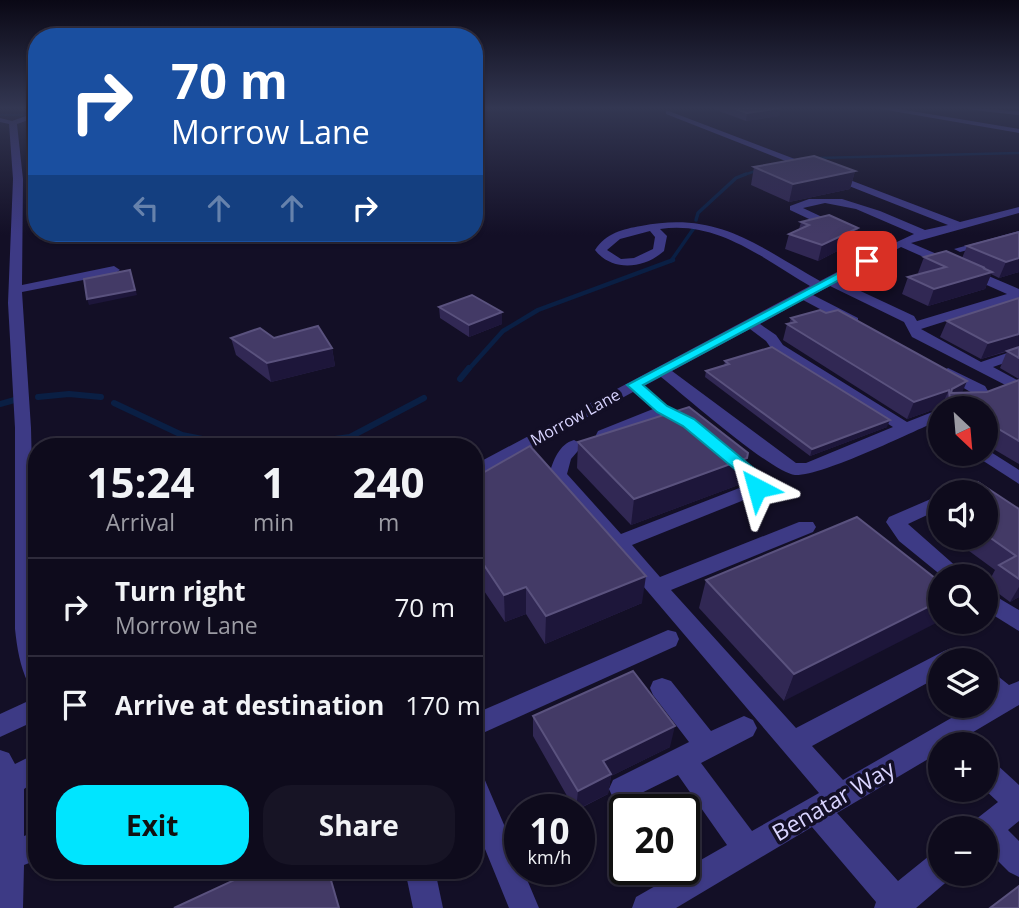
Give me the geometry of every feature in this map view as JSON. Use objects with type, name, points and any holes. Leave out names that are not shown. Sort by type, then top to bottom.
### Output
[{"type":"street","points":[[12,150],[18,179],[15,290],[23,428],[28,642]]},
{"type":"street","points":[[767,150],[959,225]]},
{"type":"street","points":[[886,251],[794,208],[826,198],[841,201],[924,234]]},
{"type":"street","name":"Morrow Lane","points":[[483,468],[901,243],[984,218],[1015,213]]},
{"type":"street","points":[[984,218],[1019,232]]},
{"type":"street","points":[[651,226],[661,236],[658,251],[647,258],[632,263],[617,262],[606,258],[601,250],[604,243],[651,226],[667,222],[691,223],[716,229],[824,284],[855,291],[909,319],[918,334],[1019,387]]},
{"type":"street","points":[[960,249],[1019,232]]},
{"type":"street","points":[[901,243],[1019,294]]},
{"type":"street","points":[[15,290],[114,270]]},
{"type":"street","points":[[912,327],[1019,294]]},
{"type":"street","points":[[803,295],[862,326]]},
{"type":"street","points":[[751,323],[771,338],[778,348],[905,428]]},
{"type":"street","points":[[980,367],[1019,353]]},
{"type":"street","points":[[932,364],[979,389],[983,396]]},
{"type":"street","points":[[662,370],[777,460],[793,468],[809,468],[928,419]]},
{"type":"street","points":[[618,543],[757,488],[756,478],[689,423],[662,409],[634,385]]},
{"type":"street","points":[[546,470],[563,458],[574,445],[656,416],[662,409]]},
{"type":"street","points":[[552,429],[574,445]]},
{"type":"street","points":[[516,450],[546,470],[618,543],[793,743],[828,803],[895,906],[928,877]]},
{"type":"street","points":[[998,465],[1019,478]]},
{"type":"street","points":[[928,507],[896,522],[906,536],[942,564]]},
{"type":"street","points":[[656,587],[806,527]]},
{"type":"street","points":[[998,607],[1019,622]]},
{"type":"street","points":[[483,722],[668,639]]},
{"type":"street","points":[[793,743],[928,670]]},
{"type":"street","points":[[662,688],[707,746]]},
{"type":"street","name":"Benatar Way","points":[[959,732],[1013,695]]},
{"type":"street","points":[[0,726],[28,712]]},
{"type":"street","points":[[624,789],[744,728]]},
{"type":"street","name":"Benatar Way","points":[[648,908],[828,803],[928,750]]},
{"type":"street","points":[[682,759],[748,850]]},
{"type":"street","points":[[8,908],[9,856],[5,772],[28,767]]},
{"type":"street","points":[[998,784],[1019,803],[998,820]]},
{"type":"street","points":[[483,809],[524,908]]},
{"type":"street","points":[[998,842],[1019,862]]},
{"type":"street","points":[[9,856],[28,849]]},
{"type":"street","points":[[422,879],[428,908]]},
{"type":"building","points":[[814,156],[855,171],[793,184],[754,167]]},
{"type":"building","points":[[829,215],[858,228],[822,245],[789,234],[809,225],[801,222]]},
{"type":"building","points":[[1019,232],[1019,258],[1006,262],[967,246]]},
{"type":"building","points":[[946,251],[992,272],[934,289],[908,277],[946,267],[924,257]]},
{"type":"building","points":[[130,270],[135,290],[87,299],[84,279]]},
{"type":"building","points":[[472,295],[502,312],[469,325],[439,307]]},
{"type":"building","points":[[1019,298],[1019,334],[988,343],[947,321]]},
{"type":"building","points":[[820,310],[826,313],[838,310],[967,381],[952,389],[951,393],[987,392],[1019,380],[1019,441],[998,429],[998,396],[950,396],[949,390],[914,402],[787,324],[796,322],[791,318]]},
{"type":"building","points":[[318,326],[332,348],[267,363],[231,338],[260,328],[274,338]]},
{"type":"building","points":[[772,347],[890,420],[812,449],[706,371],[729,364],[725,361]]},
{"type":"building","points":[[1019,347],[1019,358],[1007,351]]},
{"type":"building","points":[[689,407],[748,453],[747,458],[634,499],[578,442]]},
{"type":"building","points":[[530,446],[646,576],[546,616],[526,587],[504,595],[483,564],[483,473]]},
{"type":"building","points":[[998,495],[1019,509],[1019,579],[999,565],[1016,556],[998,543]]},
{"type":"building","points":[[857,517],[928,573],[928,607],[794,674],[706,580]]},
{"type":"building","points":[[633,671],[675,726],[603,761],[611,774],[578,791],[533,716]]},
{"type":"building","points":[[237,879],[331,879],[339,908],[174,908]]},
{"type":"building","points":[[1019,886],[1019,908],[990,908]]},
{"type":"waterway","points":[[817,158],[1019,153]]},
{"type":"waterway","points":[[741,176],[761,169]]},
{"type":"waterway","points":[[741,176],[746,174]]},
{"type":"waterway","points":[[696,220],[698,213],[741,176]]},
{"type":"waterway","points":[[671,261],[694,228]]},
{"type":"waterway","points":[[468,370],[503,331],[538,310],[671,261]]},
{"type":"waterway","points":[[460,379],[469,368]]},
{"type":"waterway","points":[[38,397],[69,394],[101,397]]},
{"type":"waterway","points":[[342,438],[350,437],[424,398]]},
{"type":"waterway","points":[[0,404],[18,399]]},
{"type":"waterway","points":[[114,403],[182,435],[197,438]]},
{"type":"route","points":[[757,488],[756,478],[689,423],[662,409],[634,385],[867,261]]}]
